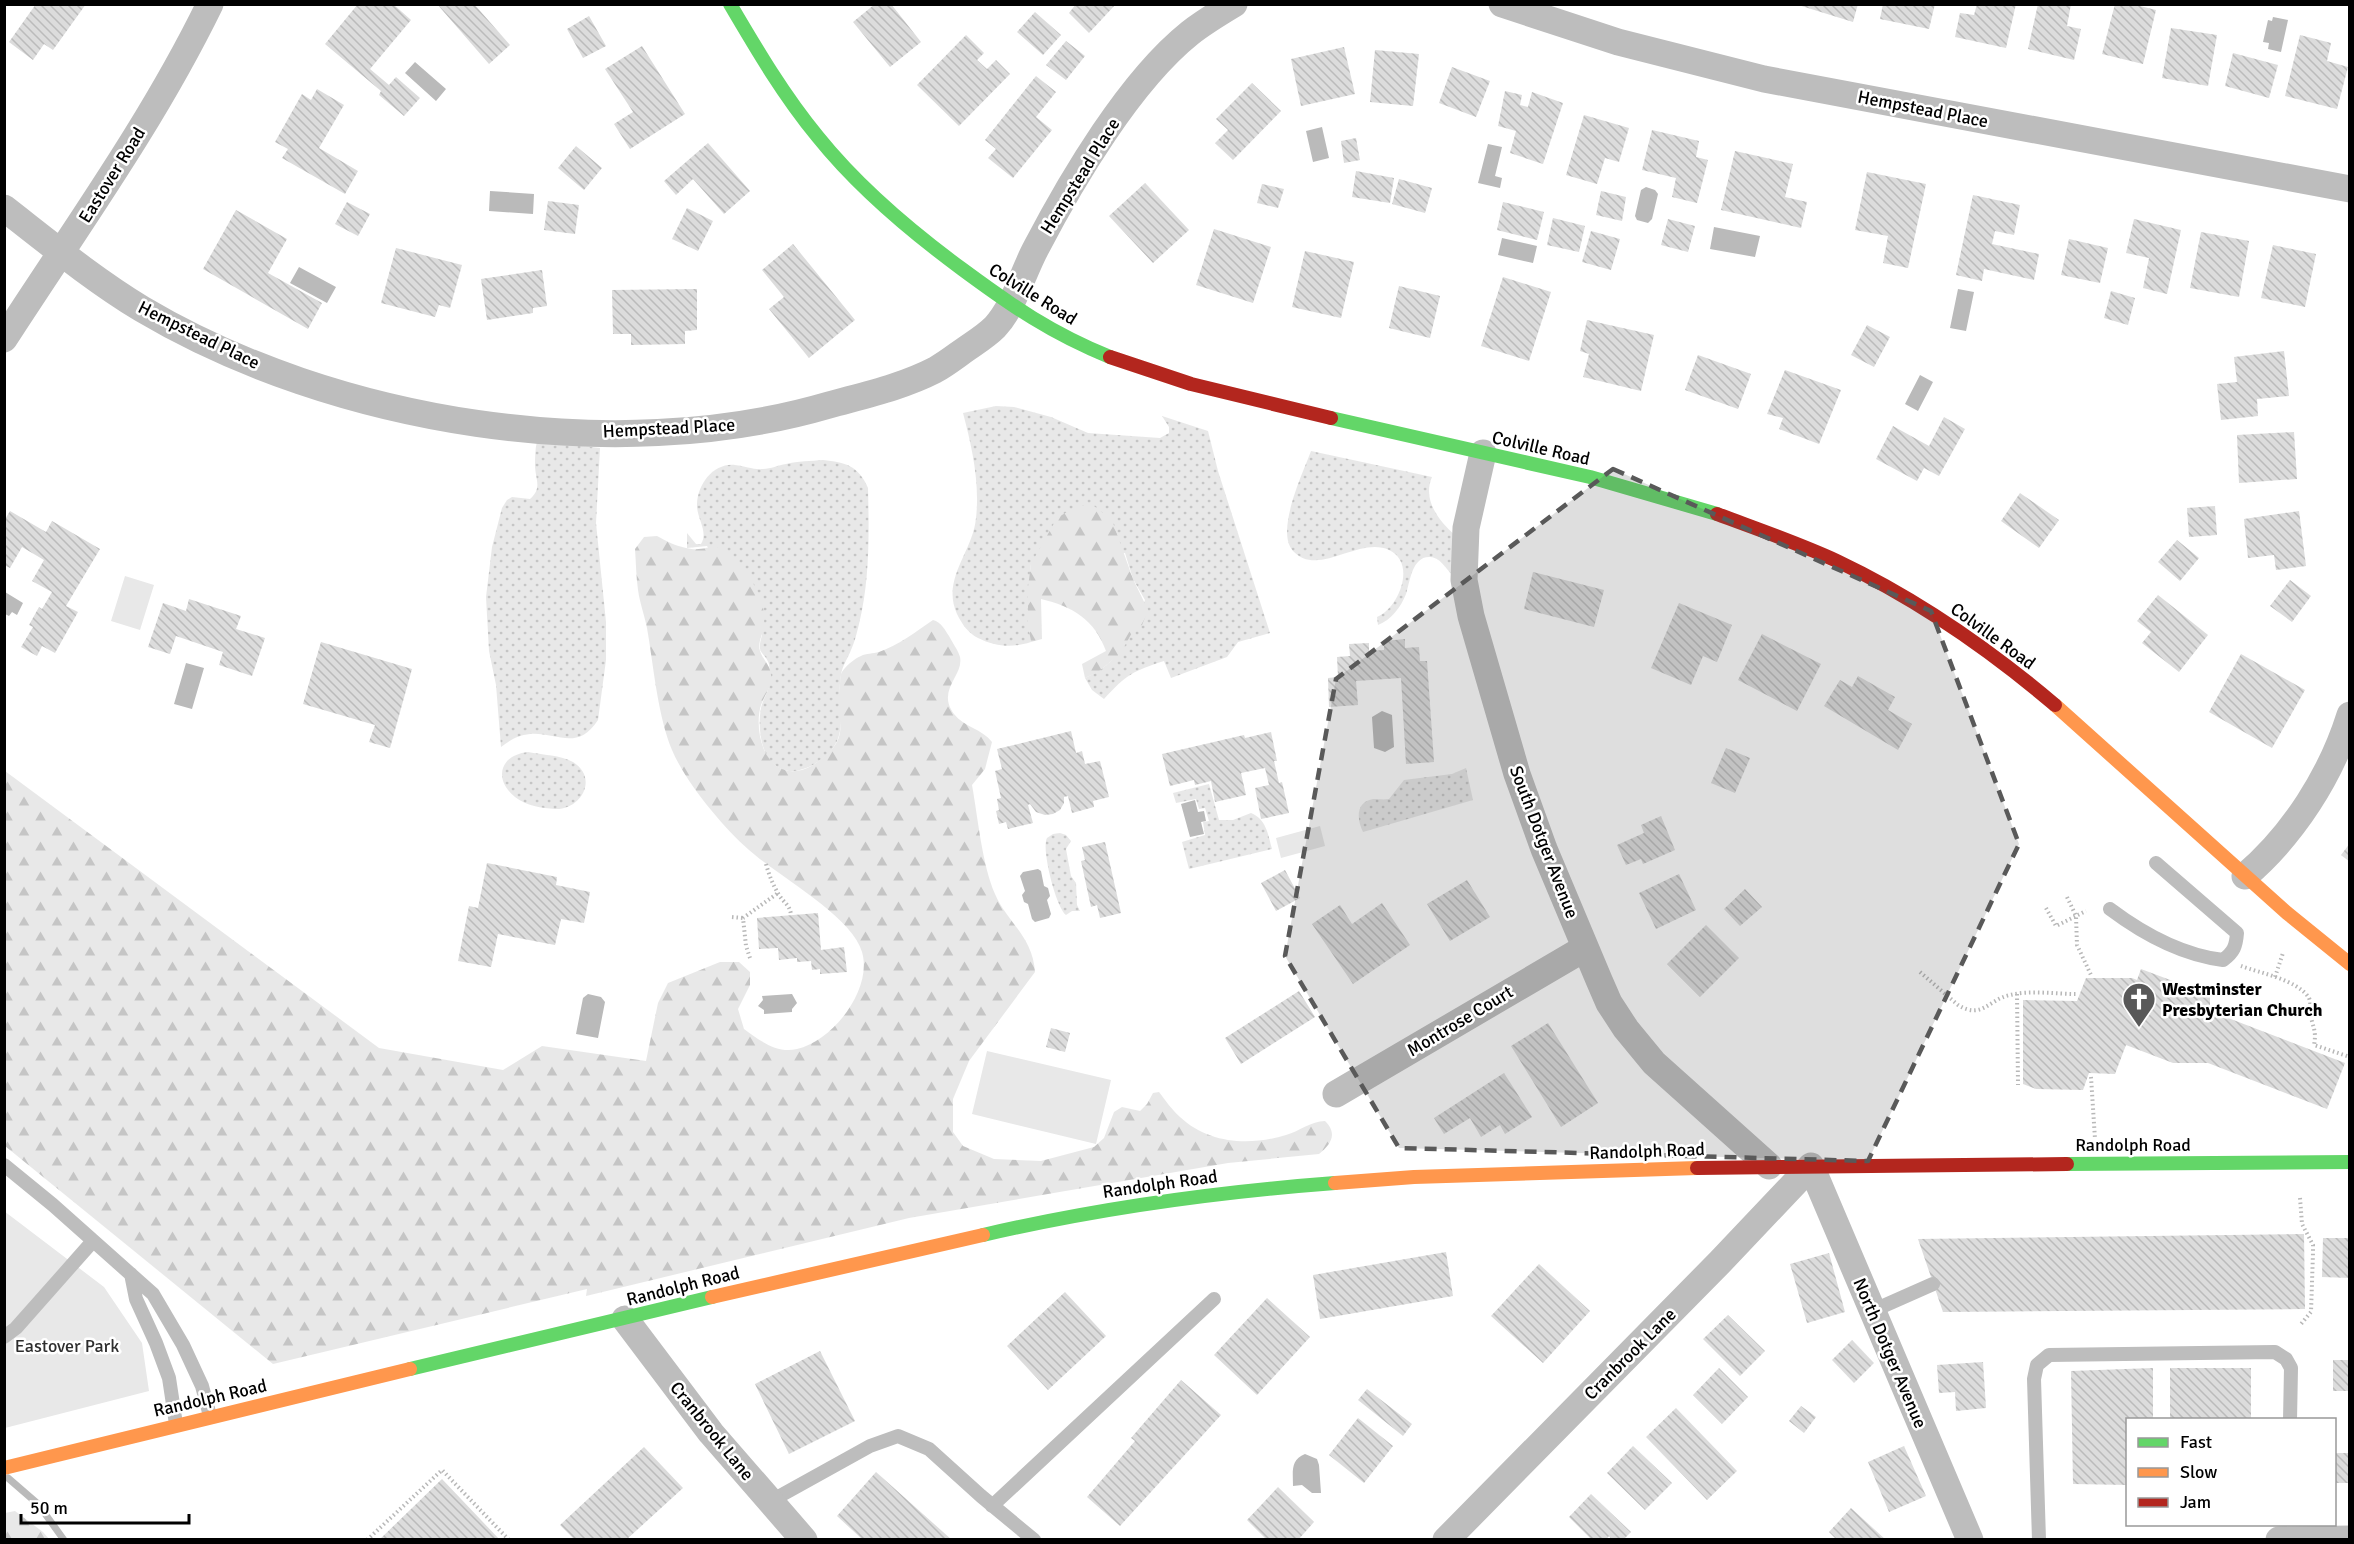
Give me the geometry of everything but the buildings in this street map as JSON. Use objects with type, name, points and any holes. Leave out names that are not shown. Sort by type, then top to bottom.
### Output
[{"type":"main road","name":"Colville Road","points":[[730,4],[782,90],[801,117],[844,168],[917,237],[1011,305],[1052,331],[1146,371],[1303,412],[1598,479],[1688,504],[1770,532],[1842,564],[1912,602],[1979,645],[2056,704],[2245,876],[2314,937],[2349,964]]},
{"type":"main road","name":"Randolph Road","points":[[4,1467],[176,1424],[1034,1223],[1145,1203],[1257,1189],[1413,1177],[1769,1166],[2349,1162]]},
{"type":"street","name":"Eastover Road","points":[[4,339],[103,192],[161,94],[210,4]]},
{"type":"street","name":"Hempstead Place","points":[[4,208],[140,307],[168,323],[245,360],[319,387],[394,408],[440,418],[563,431],[687,431],[773,420],[894,386],[932,371],[983,338],[997,325],[1011,305],[1034,252],[1066,195],[1125,104],[1163,57],[1206,21],[1234,4]]},
{"type":"street","name":"Hempstead Place","points":[[1502,4],[1629,45],[1764,79],[2349,189]]},
{"type":"street","name":"South Dotger Avenue","points":[[1483,453],[1466,528],[1464,580],[1471,616],[1517,774],[1544,849],[1609,1003],[1626,1029],[1654,1063],[1769,1166]]},
{"type":"street","points":[[2245,876],[2287,834],[2300,816],[2327,770],[2349,718]]},
{"type":"street","name":"Montrose Court","points":[[1336,1094],[1585,948]]},
{"type":"street","name":"North Dotger Avenue","points":[[1811,1166],[1970,1539]]},
{"type":"street","name":"Cranbrook Lane","points":[[1446,1539],[1720,1262],[1811,1166]]},
{"type":"street","name":"Cranbrook Lane","points":[[625,1319],[711,1433],[769,1502],[804,1539]]},
{"type":"street","points":[[2279,1539],[2349,1539]]},
{"type":"lane","points":[[2110,909],[2129,924],[2156,939],[2223,960],[2232,953],[2236,945],[2237,933],[2156,863]]},
{"type":"lane","points":[[4,1165],[153,1294],[183,1345],[202,1386],[210,1416]]},
{"type":"lane","points":[[4,1337],[16,1328],[93,1241]]},
{"type":"lane","points":[[131,1274],[135,1299],[156,1343],[169,1378],[176,1424]]},
{"type":"lane","points":[[1872,1311],[1933,1284]]},
{"type":"lane","points":[[992,1506],[1214,1299]]},
{"type":"lane","points":[[2039,1539],[2034,1379],[2037,1365],[2049,1355],[2275,1352],[2286,1359],[2291,1368],[2290,1418]]},
{"type":"lane","points":[[769,1502],[870,1446],[898,1436],[929,1449],[992,1506],[1034,1539]]},
{"type":"path","points":[[766,864],[778,893],[790,907],[791,915]]},
{"type":"path","points":[[732,917],[743,918],[778,893]]},
{"type":"path","points":[[2067,897],[2076,916],[2077,945],[2091,975]]},
{"type":"path","points":[[2046,908],[2056,926],[2086,911]]},
{"type":"path","points":[[743,918],[746,946],[750,958]]},
{"type":"path","points":[[2274,977],[2283,953]]},
{"type":"path","points":[[2238,965],[2293,985],[2309,999],[2316,1034],[2314,1045],[2349,1057]]},
{"type":"path","points":[[1920,972],[1965,1009],[1974,1011],[1984,1009],[2003,997],[2017,994],[2076,994]]},
{"type":"path","points":[[2017,994],[2018,1085]]},
{"type":"path","points":[[2091,1077],[2095,1139]]},
{"type":"path","points":[[2300,1198],[2302,1224],[2313,1245],[2312,1312],[2301,1324]]},
{"type":"path","points":[[368,1539],[442,1470],[509,1539]]},
{"type":"highlighted area","points":[[1613,469],[1931,611],[2019,844],[1868,1161],[1399,1148],[1285,956],[1336,679]]},
{"type":"green space","points":[[996,406],[1014,407],[1051,417],[1088,433],[1160,438],[1169,433],[1169,427],[1162,416],[1208,431],[1218,471],[1270,633],[1238,642],[1227,657],[1171,678],[1164,661],[1145,668],[1124,679],[1104,699],[1092,690],[1085,678],[1117,656],[1130,636],[1145,600],[1133,579],[1125,553],[1031,564],[1028,603],[1031,642],[1011,646],[998,645],[971,634],[959,618],[953,601],[955,577],[974,530],[977,505],[974,465],[963,413]]},
{"type":"green space","points":[[537,441],[600,448],[596,523],[606,622],[606,660],[598,720],[590,730],[574,738],[540,734],[526,735],[514,738],[501,747],[496,685],[489,651],[486,597],[492,547],[502,508],[512,497],[530,499],[536,491]]},
{"type":"green space","points":[[1311,451],[1432,477],[1429,486],[1431,502],[1438,517],[1455,535],[1456,577],[1434,558],[1424,558],[1419,561],[1401,604],[1391,616],[1378,625],[1377,617],[1392,605],[1402,585],[1402,565],[1397,556],[1389,550],[1377,547],[1314,560],[1303,558],[1293,551],[1288,542],[1287,530],[1292,502]]},
{"type":"green space","points":[[823,460],[845,464],[856,470],[868,488],[867,573],[863,607],[856,637],[842,672],[839,735],[829,753],[816,763],[800,770],[789,771],[772,763],[763,746],[761,736],[761,708],[768,689],[769,671],[769,664],[760,650],[762,635],[707,546],[687,548],[687,533],[696,544],[701,544],[704,535],[697,509],[698,496],[708,476],[720,467],[735,465],[766,469],[795,462]]},
{"type":"green space","points":[[1077,506],[1094,506],[1112,520],[1133,579],[1148,610],[1142,625],[1133,631],[1120,654],[1098,672],[1085,678],[1082,664],[1106,651],[1096,631],[1089,623],[1072,610],[1041,599],[1042,639],[1031,642],[1028,624],[1028,587],[1031,564],[1057,518]]},
{"type":"green space","points":[[657,536],[686,548],[717,547],[723,549],[749,576],[763,607],[764,627],[759,648],[771,675],[759,713],[759,731],[764,750],[769,758],[782,769],[795,771],[808,768],[835,746],[840,729],[841,674],[855,659],[893,646],[933,620],[942,626],[958,652],[960,664],[949,690],[949,705],[958,718],[992,742],[985,769],[972,785],[987,869],[1000,904],[1030,949],[1035,972],[969,1061],[953,1099],[953,1132],[963,1146],[994,1159],[1041,1161],[1094,1147],[1104,1138],[1114,1112],[1122,1107],[1140,1111],[1153,1093],[1159,1092],[1174,1111],[1191,1126],[1217,1137],[1258,1141],[1286,1135],[1325,1121],[1331,1130],[1330,1143],[1319,1154],[1228,1163],[909,1218],[586,1296],[587,1289],[273,1364],[5,1146],[5,771],[379,1048],[503,1070],[542,1046],[646,1061],[658,1003],[668,983],[720,962],[739,962],[750,972],[750,985],[738,1009],[744,1029],[782,1050],[797,1049],[811,1044],[836,1025],[856,997],[862,982],[864,966],[862,952],[855,938],[829,911],[749,850],[728,829],[695,790],[678,763],[667,737],[660,708],[637,580],[635,549],[644,537]]},
{"type":"green space","points":[[125,576],[154,585],[140,630],[111,621]]},
{"type":"green space","points":[[528,752],[563,758],[573,762],[581,769],[586,784],[579,799],[564,808],[555,809],[529,804],[515,797],[504,783],[503,769],[511,758]]},
{"type":"green space","points":[[1466,768],[1473,800],[1363,832],[1359,812],[1367,801],[1389,799],[1404,780],[1452,774]]},
{"type":"green space","points":[[1209,784],[1219,820],[1233,820],[1251,813],[1260,819],[1266,828],[1272,849],[1189,869],[1182,842],[1205,835],[1203,822],[1209,821],[1205,808],[1199,809],[1196,799],[1176,803],[1173,793]]},
{"type":"green space","points":[[1320,826],[1325,846],[1281,858],[1276,838]]},
{"type":"green space","points":[[1060,833],[1066,835],[1071,841],[1066,849],[1071,876],[1076,883],[1077,905],[1080,911],[1072,911],[1066,915],[1054,890],[1046,854],[1047,838]]},
{"type":"green space","points":[[987,1051],[1111,1080],[1096,1144],[972,1114]]},
{"type":"green space","name":"Eastover Park","points":[[4,1211],[104,1287],[142,1343],[149,1391],[5,1428]]},
{"type":"green space","points":[[15,1511],[49,1539],[5,1539],[5,1513]]},
{"type":"shaded area","points":[[2273,17],[2288,20],[2281,52],[2268,49],[2269,43],[2263,42],[2268,20],[2272,21]]},
{"type":"shaded area","points":[[415,62],[446,89],[436,101],[405,73]]},
{"type":"shaded area","points":[[1322,127],[1329,158],[1313,162],[1306,131]]},
{"type":"shaded area","points":[[1488,144],[1502,147],[1495,176],[1502,178],[1500,188],[1478,183]]},
{"type":"shaded area","points":[[1646,187],[1655,190],[1658,194],[1652,219],[1648,223],[1637,220],[1635,216],[1641,190]]},
{"type":"shaded area","points":[[490,191],[534,194],[533,214],[489,211]]},
{"type":"shaded area","points":[[1714,227],[1760,236],[1755,257],[1710,249]]},
{"type":"shaded area","points":[[1502,238],[1537,246],[1533,263],[1498,255]]},
{"type":"shaded area","points":[[299,267],[336,287],[327,303],[290,283]]},
{"type":"shaded area","points":[[1958,289],[1974,292],[1966,331],[1950,328]]},
{"type":"shaded area","points":[[1920,375],[1933,382],[1918,411],[1905,404]]},
{"type":"shaded area","points":[[5,592],[23,603],[17,615],[12,612],[9,616],[5,614]]},
{"type":"shaded area","points":[[186,663],[204,668],[192,709],[174,704]]},
{"type":"shaded area","points":[[1382,711],[1392,715],[1394,747],[1385,752],[1374,748],[1372,717]]},
{"type":"shaded area","points":[[1195,800],[1198,812],[1204,811],[1206,821],[1201,822],[1204,834],[1190,837],[1181,804]]},
{"type":"shaded area","points":[[1038,869],[1041,871],[1044,886],[1048,888],[1050,896],[1047,900],[1051,914],[1049,918],[1035,922],[1028,904],[1024,902],[1022,895],[1025,891],[1020,876],[1023,872]]},
{"type":"shaded area","points":[[588,994],[601,997],[605,1002],[598,1038],[576,1034],[583,998]]},
{"type":"shaded area","points":[[792,994],[797,1003],[792,1012],[764,1014],[764,1010],[758,1006],[763,1000],[762,996]]},
{"type":"shaded area","points":[[1305,1454],[1317,1459],[1321,1493],[1312,1493],[1302,1485],[1293,1486],[1295,1463]]},
{"type":"waterway","points":[[8,1478],[38,1504],[64,1540]]},
{"type":"traffic: fast","points":[[730,4],[782,89],[834,156],[868,191],[923,239],[998,295],[1050,328],[1110,357]]},
{"type":"traffic: fast","points":[[1331,418],[1590,477],[1717,514]]},
{"type":"traffic: fast","points":[[2067,1164],[2350,1162]]},
{"type":"traffic: fast","points":[[983,1235],[1158,1202],[1335,1183]]},
{"type":"traffic: fast","points":[[410,1369],[712,1297]]},
{"type":"traffic: slow","points":[[2055,705],[2287,913],[2350,964]]},
{"type":"traffic: slow","points":[[1335,1183],[1414,1177],[1697,1168]]},
{"type":"traffic: slow","points":[[712,1297],[983,1235]]},
{"type":"traffic: slow","points":[[4,1468],[410,1369]]},
{"type":"traffic: jam","points":[[1110,357],[1191,384],[1331,418]]},
{"type":"traffic: jam","points":[[1717,514],[1822,554],[1895,591],[1978,645],[2055,705]]},
{"type":"traffic: jam","points":[[1697,1168],[2067,1164]]},
{"type":"place","name":"Westminster Presbyterian Church","points":[[2139,1028]]}]
